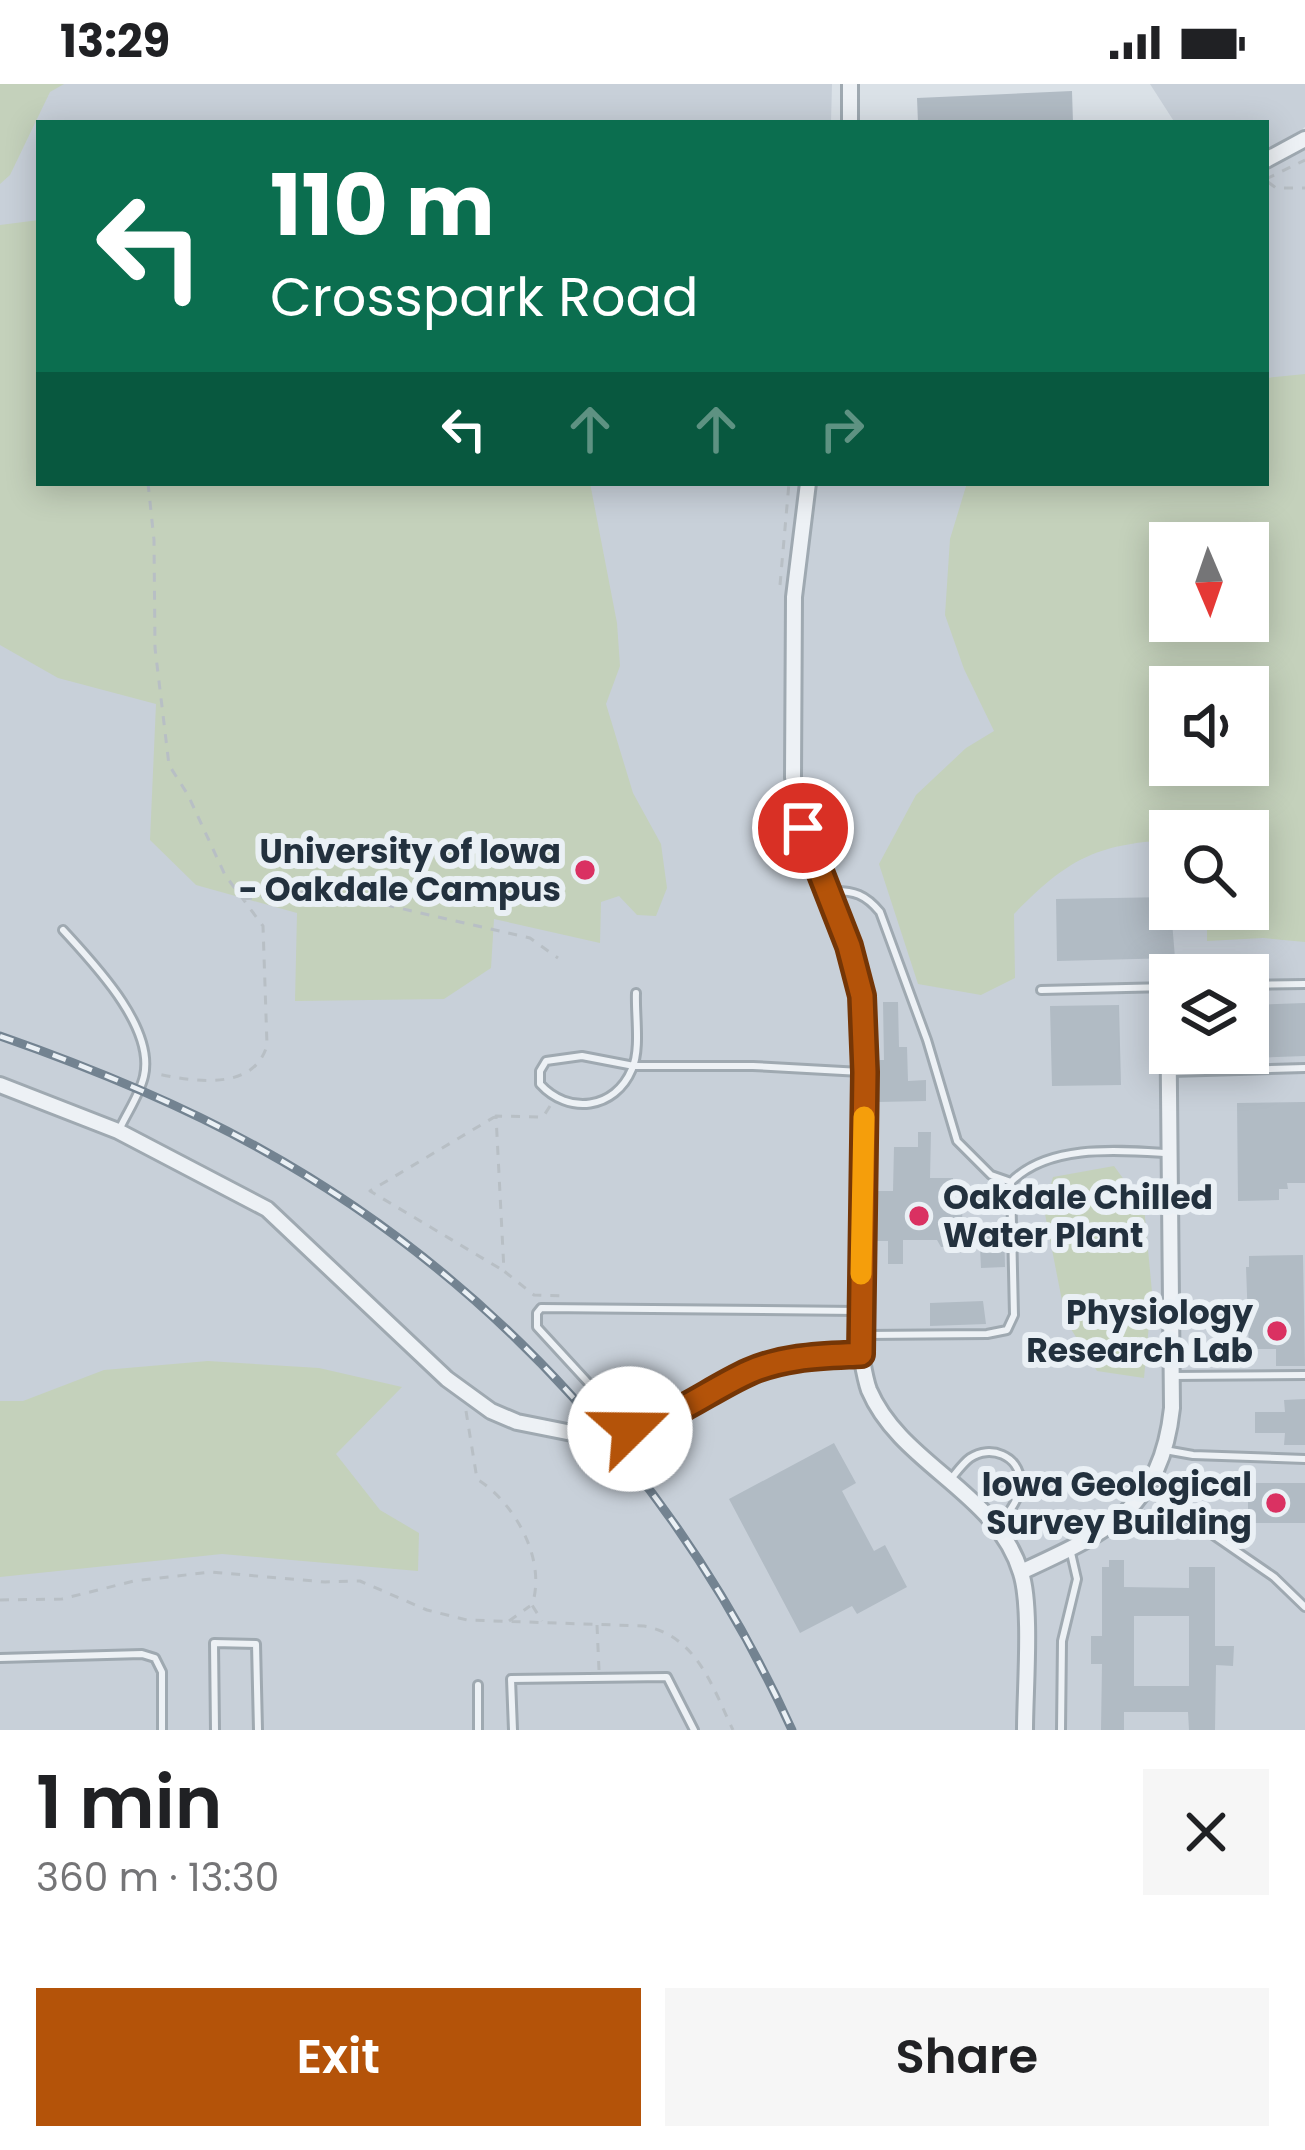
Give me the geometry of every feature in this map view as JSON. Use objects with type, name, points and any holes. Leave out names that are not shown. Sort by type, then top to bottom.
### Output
[{"type":"street","points":[[850,84],[850,120]]},
{"type":"street","points":[[1269,158],[1305,139]]},
{"type":"street","points":[[808,486],[794,597],[793,778],[803,828],[849,946],[859,985],[865,1072],[861,1354],[869,1389],[886,1419],[998,1527],[1021,1572],[1025,1730]]},
{"type":"street","points":[[1021,1572],[1119,1522],[1148,1490],[1166,1450],[1172,1408],[1169,1074]]},
{"type":"street","points":[[0,1085],[118,1131],[267,1209],[464,1392],[491,1411],[548,1431],[577,1434],[657,1423],[754,1370],[794,1358],[861,1354]]},
{"type":"lane","points":[[826,891],[847,890],[867,897],[880,912],[957,1142],[991,1175],[1011,1182]]},
{"type":"lane","points":[[63,930],[117,997],[144,1040],[146,1071],[118,1131]]},
{"type":"lane","points":[[1269,985],[1305,984]]},
{"type":"lane","points":[[1041,990],[1149,987]]},
{"type":"lane","points":[[636,993],[634,1066],[614,1091],[593,1103],[575,1106],[554,1100],[540,1084],[546,1061],[582,1056],[634,1066],[865,1072]]},
{"type":"lane","points":[[1269,1069],[1305,1068]]},
{"type":"lane","points":[[859,1335],[1007,1330],[1014,1315],[1011,1182],[1021,1172],[1093,1150],[1169,1153]]},
{"type":"lane","points":[[630,1429],[537,1327],[541,1308],[860,1311]]},
{"type":"lane","points":[[1172,1376],[1305,1375]]},
{"type":"lane","points":[[1166,1450],[1305,1459]]},
{"type":"lane","points":[[950,1480],[970,1458],[986,1452],[1007,1456],[1018,1468],[1021,1483],[1018,1499],[998,1527]]},
{"type":"lane","points":[[1148,1490],[1274,1577],[1305,1607]]},
{"type":"lane","points":[[1061,1730],[1062,1641],[1077,1579],[1070,1549]]},
{"type":"lane","points":[[215,1730],[214,1643],[256,1644],[258,1730]]},
{"type":"lane","points":[[0,1658],[142,1654],[155,1658],[162,1672],[163,1730]]},
{"type":"lane","points":[[512,1730],[512,1679],[667,1677],[694,1730]]},
{"type":"lane","points":[[478,1685],[478,1730]]},
{"type":"path","points":[[1269,178],[1305,160]]},
{"type":"path","points":[[1269,182],[1276,188],[1305,188]]},
{"type":"path","points":[[146,1071],[212,1082],[245,1074],[263,1060],[267,1022],[263,926],[225,875],[169,765],[154,648],[154,540],[148,486]]},
{"type":"path","points":[[789,486],[779,586],[794,597]]},
{"type":"path","points":[[243,899],[300,892],[351,897],[530,938],[558,958]]},
{"type":"path","points":[[554,1100],[543,1117],[496,1116],[370,1191],[504,1271],[535,1295],[565,1296],[565,1305]]},
{"type":"path","points":[[496,1116],[504,1271]]},
{"type":"path","points":[[464,1392],[477,1479],[509,1510],[539,1572],[532,1605],[509,1622]]},
{"type":"path","points":[[0,1600],[62,1599],[134,1581],[212,1572],[360,1581],[427,1610],[467,1620],[665,1630],[690,1647],[733,1730]]},
{"type":"path","points":[[532,1605],[543,1623]]},
{"type":"path","points":[[597,1623],[599,1678]]},
{"type":"shaded area","name":"University of Iowa - Oakdale Campus","points":[[0,84],[832,84],[831,120],[36,120],[36,486],[1269,486],[1269,120],[1173,120],[1150,84],[1305,84],[1305,127],[1296,134],[1305,150],[1305,1730],[0,1730]]},
{"type":"green space","points":[[0,84],[64,84],[50,92],[10,175],[0,184]]},
{"type":"green space","points":[[36,220],[36,486],[591,486],[617,623],[620,666],[606,704],[633,793],[661,844],[667,888],[656,916],[637,915],[619,896],[601,902],[600,943],[494,919],[491,968],[444,999],[295,1001],[297,913],[196,885],[150,840],[156,704],[58,678],[0,645],[0,225]]},
{"type":"green space","points":[[1305,374],[1305,942],[1207,941],[1207,930],[1269,930],[1269,810],[1149,810],[1149,842],[1101,851],[1066,868],[1014,914],[1015,978],[981,995],[918,984],[879,864],[916,795],[966,748],[994,731],[945,615],[950,539],[966,486],[1269,486],[1269,378]]},
{"type":"green space","points":[[1114,1166],[1144,1207],[1152,1292],[1144,1378],[1097,1371],[1066,1321],[1044,1209],[1053,1177]]},
{"type":"green space","points":[[208,1361],[319,1368],[402,1387],[336,1454],[380,1510],[419,1533],[418,1571],[222,1554],[0,1577],[0,1401],[23,1401],[104,1370]]},
{"type":"building","points":[[1072,91],[1073,120],[918,120],[917,98]]},
{"type":"building","points":[[1149,897],[1149,930],[1173,930],[1175,954],[1057,961],[1056,899]]},
{"type":"building","points":[[883,1002],[898,1002],[899,1047],[907,1047],[908,1081],[926,1080],[926,1101],[878,1102],[877,1060],[884,1060]]},
{"type":"building","points":[[1305,1003],[1305,1056],[1269,1057],[1269,1004]]},
{"type":"building","points":[[1119,1005],[1121,1085],[1052,1086],[1050,1006]]},
{"type":"building","points":[[1305,1102],[1305,1183],[1287,1183],[1288,1189],[1279,1189],[1279,1200],[1238,1201],[1237,1103]]},
{"type":"building","name":"Oakdale Chilled Water Plant","points":[[918,1132],[931,1132],[930,1178],[953,1178],[953,1192],[963,1192],[962,1223],[1004,1222],[1005,1267],[981,1268],[980,1247],[941,1247],[937,1240],[903,1240],[903,1264],[888,1264],[888,1241],[874,1241],[875,1191],[893,1191],[894,1147],[918,1147]]},
{"type":"building","points":[[1303,1255],[1305,1366],[1276,1366],[1276,1349],[1249,1349],[1246,1267],[1249,1256]]},
{"type":"building","points":[[983,1301],[986,1324],[930,1326],[930,1303]]},
{"type":"building","points":[[1305,1399],[1305,1445],[1284,1445],[1285,1433],[1255,1433],[1255,1412],[1285,1412],[1284,1400]]},
{"type":"building","points":[[834,1443],[856,1483],[842,1491],[874,1551],[885,1545],[907,1587],[857,1614],[852,1606],[800,1633],[729,1499]]},
{"type":"building","name":"Iowa Geological Survey Building","points":[[1248,1483],[1305,1483],[1305,1523],[1248,1523]]},
{"type":"building","points":[[1109,1560],[1124,1560],[1124,1587],[1189,1588],[1189,1567],[1215,1567],[1215,1646],[1234,1646],[1233,1666],[1216,1665],[1215,1730],[1189,1730],[1188,1712],[1124,1712],[1124,1730],[1101,1730],[1102,1664],[1091,1664],[1091,1636],[1102,1636],[1102,1567],[1109,1567]],"holes":[[[1134,1616],[1189,1616],[1189,1686],[1134,1686]]]},
{"type":"railway","points":[[0,1036],[196,1115],[345,1200],[426,1259],[572,1396],[637,1473],[695,1555],[747,1641],[792,1730]]},
{"type":"slow traffic","points":[[861,1274],[864,1117]]},
{"type":"place","name":"University of Iowa - Oakdale Campus","points":[[585,870]]},
{"type":"place","name":"Oakdale Chilled Water Plant","points":[[919,1216]]},
{"type":"place","name":"Physiology Research Lab","points":[[1277,1331]]},
{"type":"place","name":"Iowa Geological Survey Building","points":[[1276,1503]]},
{"type":"route","points":[[630,1429],[657,1423],[754,1370],[794,1358],[861,1354],[862,996],[849,946],[803,828]]}]
